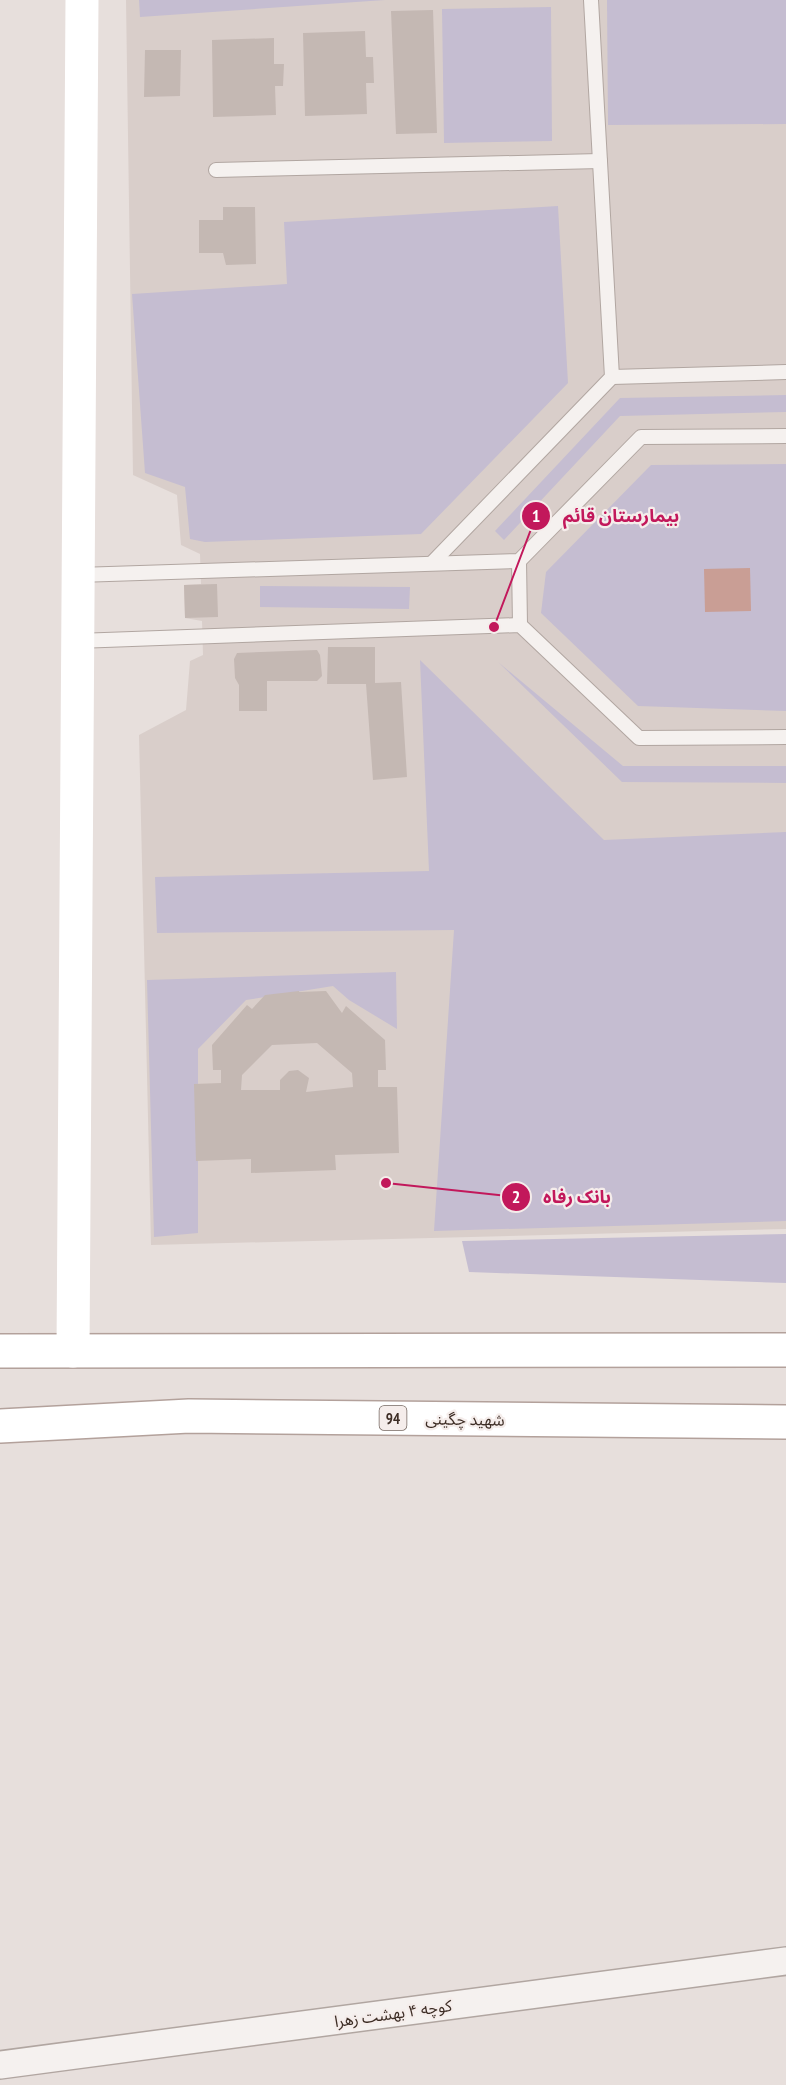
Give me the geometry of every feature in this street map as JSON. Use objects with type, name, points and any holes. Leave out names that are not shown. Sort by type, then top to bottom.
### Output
[{"type":"main road","points":[[73,1351],[81,0]]},
{"type":"main road","points":[[0,1351],[786,1350]]},
{"type":"main road","name":"شهید چگینی","points":[[0,1426],[189,1416],[786,1422]]},
{"type":"street","name":"کوچه ۴ بهشت زهرا","points":[[0,2065],[786,1961]]},
{"type":"lane","points":[[591,0],[612,377]]},
{"type":"lane","points":[[216,170],[600,161]]},
{"type":"lane","points":[[433,562],[612,377],[786,372]]},
{"type":"lane","points":[[78,575],[519,561],[641,437],[786,436]]},
{"type":"lane","points":[[519,561],[520,625],[639,738],[786,737]]},
{"type":"lane","points":[[77,641],[520,625]]},
{"type":"shaded area","points":[[126,0],[786,0],[786,1229],[151,1245],[139,735],[186,710],[190,661],[203,655],[202,621],[185,618],[184,585],[201,584],[200,554],[181,545],[177,495],[133,475]]},
{"type":"shaded area","points":[[139,0],[385,0],[140,17]]},
{"type":"shaded area","points":[[607,0],[786,0],[786,124],[608,125]]},
{"type":"shaded area","points":[[551,7],[552,141],[444,143],[442,9]]},
{"type":"shaded area","points":[[558,206],[568,383],[421,534],[205,542],[190,539],[185,487],[145,473],[132,294],[287,284],[284,222]]},
{"type":"shaded area","points":[[786,395],[786,412],[620,416],[504,540],[495,531],[620,398]]},
{"type":"shaded area","points":[[786,464],[786,711],[638,706],[541,613],[546,572],[651,465]]},
{"type":"shaded area","points":[[750,568],[751,611],[705,612],[704,569]]},
{"type":"shaded area","points":[[260,586],[410,587],[409,609],[260,607]]},
{"type":"shaded area","points":[[420,660],[604,840],[786,832],[786,1221],[434,1231],[454,930],[157,933],[155,877],[429,871]]},
{"type":"shaded area","points":[[498,662],[623,766],[786,766],[786,783],[622,782]]},
{"type":"shaded area","points":[[396,972],[397,1029],[349,1000],[333,986],[246,1000],[198,1049],[198,1233],[154,1237],[147,980]]},
{"type":"shaded area","points":[[786,1234],[786,1283],[469,1272],[462,1241]]},
{"type":"building","points":[[433,10],[437,133],[396,134],[391,11]]},
{"type":"building","points":[[365,31],[366,57],[373,57],[374,83],[366,83],[367,114],[305,116],[303,33]]},
{"type":"building","points":[[274,38],[274,64],[284,64],[283,86],[275,86],[276,115],[213,117],[212,40]]},
{"type":"building","points":[[145,50],[181,50],[180,96],[144,97]]},
{"type":"building","points":[[223,207],[255,207],[256,264],[226,265],[223,253],[199,253],[199,220],[223,220]]},
{"type":"building","points":[[217,584],[218,617],[185,618],[184,585]]},
{"type":"building","points":[[328,647],[375,647],[375,683],[401,682],[407,777],[373,780],[366,684],[327,684]]},
{"type":"building","points":[[317,650],[320,655],[322,676],[317,681],[267,681],[267,711],[239,711],[239,685],[235,678],[234,659],[237,653]]},
{"type":"building","points":[[326,991],[342,1013],[346,1006],[385,1040],[386,1070],[378,1070],[378,1087],[397,1087],[399,1153],[335,1155],[336,1170],[251,1173],[251,1159],[196,1161],[194,1084],[221,1083],[221,1070],[213,1070],[212,1045],[247,1005],[252,1009],[265,995]],"holes":[[[317,1043],[352,1073],[353,1087],[306,1092],[309,1078],[298,1070],[289,1071],[280,1080],[280,1090],[241,1090],[242,1075],[272,1045]]]},
{"type":"place","name":"بیمارستان قائم","points":[[494,627]]},
{"type":"place","name":"بانک رفاه","points":[[386,1183]]}]
